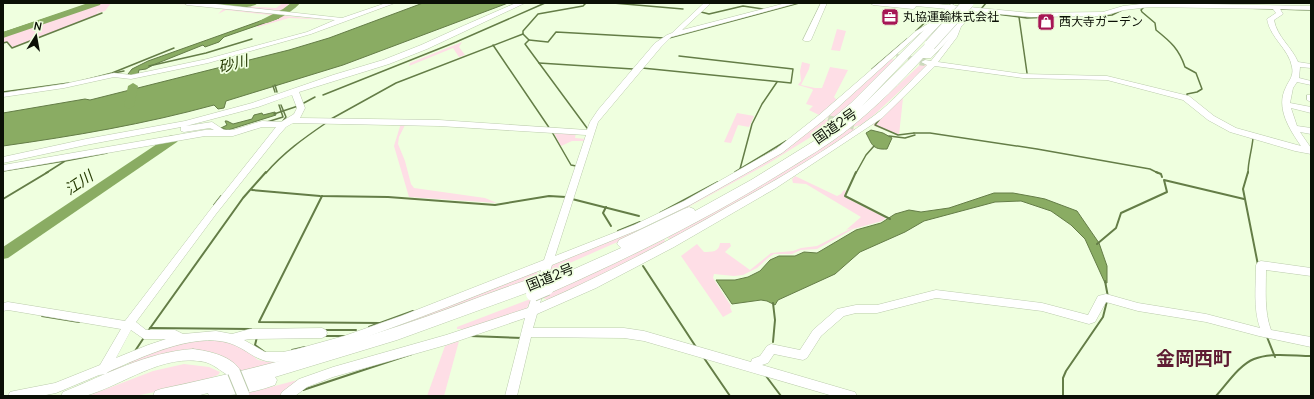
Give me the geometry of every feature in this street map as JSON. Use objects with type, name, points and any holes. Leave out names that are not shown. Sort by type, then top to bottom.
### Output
[{"type":"highway","points":[[813,141],[855,106],[942,13],[953,5]]},
{"type":"highway","points":[[857,124],[876,103],[906,77],[961,21],[973,5]]},
{"type":"highway","name":"国道2号","points":[[202,396],[290,374],[429,332],[649,242],[704,214],[857,124],[901,74],[973,5]]},
{"type":"highway","name":"国道2号","points":[[161,396],[254,374],[368,343],[541,286],[696,209],[813,141],[860,108],[888,83],[901,74]]},
{"type":"main road","points":[[68,396],[143,366],[168,358],[192,355],[215,359],[226,365],[234,372],[243,395]]},
{"type":"street","points":[[187,3],[342,20]]},
{"type":"street","points":[[3,94],[82,83],[94,78],[114,75],[131,77],[208,61],[309,33],[392,3]]},
{"type":"street","points":[[3,160],[112,137],[185,124],[295,92],[424,47],[465,27],[522,3]]},
{"type":"street","points":[[675,34],[708,3]]},
{"type":"street","points":[[510,396],[532,311],[590,133],[598,116],[637,68],[663,40],[675,34],[794,3]]},
{"type":"street","points":[[807,40],[824,3]]},
{"type":"street","points":[[873,3],[942,13]]},
{"type":"street","points":[[906,3],[973,5],[1023,15],[1110,13],[1123,8],[1149,4],[1311,8]]},
{"type":"street","points":[[1274,7],[1280,14],[1270,19],[1272,27],[1289,51],[1297,73],[1289,86],[1285,101],[1286,106],[1290,122],[1308,151]]},
{"type":"street","points":[[14,396],[56,388],[100,374],[152,348],[183,339],[216,336],[232,339],[264,357],[283,357],[297,354],[344,341],[405,319],[655,222],[779,151],[825,118],[918,32],[942,13]]},
{"type":"street","points":[[286,396],[303,383],[446,340],[532,311],[592,285],[668,241],[773,186],[840,144],[857,124],[879,116],[953,37],[961,21]]},
{"type":"street","points":[[929,62],[1023,76],[1107,78],[1186,98],[1211,118],[1233,130],[1308,151]]},
{"type":"street","points":[[1295,64],[1311,66]]},
{"type":"street","points":[[1295,78],[1311,83]]},
{"type":"street","points":[[293,120],[300,111],[295,92]]},
{"type":"street","points":[[1286,106],[1311,110]]},
{"type":"street","points":[[3,168],[205,133],[233,133],[262,124],[281,125],[293,120],[439,122],[590,133]]},
{"type":"street","points":[[112,137],[116,139],[158,135],[209,125],[215,126],[221,132],[220,134]]},
{"type":"street","points":[[100,374],[124,335],[127,326],[281,125]]},
{"type":"street","points":[[1293,128],[1311,131]]},
{"type":"street","points":[[1268,333],[1264,327],[1261,304],[1261,265],[1311,272]]},
{"type":"street","points":[[756,365],[767,357],[771,349],[803,355],[816,333],[834,317],[848,310],[877,310],[927,296],[942,294],[1042,307],[1089,320],[1102,299],[1108,298],[1138,307],[1206,318],[1311,342]]},
{"type":"street","points":[[3,307],[8,306],[136,327],[146,334],[175,335],[183,339]]},
{"type":"street","points":[[232,339],[250,334],[322,333]]},
{"type":"street","points":[[525,336],[624,333],[644,336],[756,365],[851,396]]},
{"type":"shaded area","points":[[99,3],[111,3],[105,11],[98,13],[99,10],[97,13],[99,14],[13,48],[8,42],[3,43],[3,36]]},
{"type":"shaded area","points":[[166,3],[276,13],[285,16],[332,20],[289,18],[258,27],[256,26],[279,18],[280,16],[278,14],[268,17],[270,15],[226,10],[218,14],[223,9]]},
{"type":"shaded area","points":[[196,3],[276,8],[283,3],[290,3],[280,12]]},
{"type":"shaded area","points":[[423,3],[508,3],[343,65],[226,101],[224,108],[218,109],[214,105],[109,129],[3,146],[3,113],[85,99],[90,100],[289,50],[329,38]]},
{"type":"shaded area","points":[[277,15],[279,18],[224,37],[219,42],[205,47],[203,45],[146,69],[139,70],[138,74],[129,76],[128,74],[132,69],[148,61]]},
{"type":"shaded area","points":[[837,29],[846,31],[840,51],[831,50]]},
{"type":"shaded area","points":[[462,42],[459,47],[465,55],[459,57],[453,48],[409,66],[410,63]]},
{"type":"shaded area","points":[[891,59],[896,60],[833,122],[769,163],[657,224],[659,220],[766,161],[823,119],[827,120],[827,117]]},
{"type":"shaded area","points":[[802,62],[810,64],[801,85],[815,88],[822,88],[830,67],[848,70],[834,97],[837,100],[819,115],[809,110],[813,106],[806,104],[813,90],[798,85],[801,81],[800,71]]},
{"type":"shaded area","points":[[922,63],[928,65],[875,114],[861,125],[853,127],[855,130],[770,185],[673,240],[667,238],[755,189],[869,112]]},
{"type":"shaded area","points":[[903,98],[899,135],[874,126],[873,123]]},
{"type":"shaded area","points":[[275,112],[276,115],[228,130],[221,128],[227,125],[225,121],[233,124],[252,119],[254,115],[262,113],[263,115]]},
{"type":"shaded area","points":[[737,113],[754,116],[749,127],[738,125],[731,143],[724,142]]},
{"type":"shaded area","points":[[401,123],[406,123],[399,137],[398,144],[405,161],[411,184],[414,188],[485,198],[497,203],[409,197],[394,146]]},
{"type":"shaded area","points":[[871,130],[883,133],[892,138],[887,149],[873,146],[866,133]]},
{"type":"shaded area","points":[[553,131],[576,133],[575,138],[586,139],[585,141],[572,141],[561,146]]},
{"type":"shaded area","points":[[795,176],[837,196],[844,190],[846,191],[844,196],[846,198],[886,218],[882,221],[853,229],[817,249],[801,250],[792,254],[774,254],[757,268],[743,275],[734,276],[714,274],[713,278],[731,306],[732,312],[723,317],[681,256],[697,244],[704,252],[712,252],[717,250],[720,243],[730,243],[731,246],[725,252],[750,270],[771,253],[793,251],[801,248],[817,246],[852,228],[846,230],[861,217],[806,184],[793,183],[792,179]]},
{"type":"shaded area","points":[[994,193],[1013,193],[1045,199],[1077,211],[1099,243],[1107,266],[1107,283],[1105,283],[1085,239],[1071,225],[1051,211],[1021,201],[995,202],[924,221],[905,232],[860,252],[835,274],[778,300],[775,305],[761,300],[732,304],[716,280],[735,280],[748,277],[760,271],[770,260],[779,256],[795,256],[804,252],[817,253],[856,230],[881,223],[895,214],[909,210],[921,212],[949,208]]},
{"type":"shaded area","points":[[652,224],[656,225],[547,273],[550,266]]},
{"type":"shaded area","points":[[665,239],[664,245],[550,301],[543,298],[542,295],[607,267]]},
{"type":"shaded area","points":[[537,271],[538,277],[393,329],[386,329]]},
{"type":"shaded area","points":[[533,298],[526,309],[468,329],[457,329],[457,327]]},
{"type":"shaded area","points":[[204,338],[227,341],[246,350],[258,360],[268,362],[282,361],[242,372],[228,360],[211,352],[105,379],[109,370],[124,363],[122,367],[127,366],[141,355],[162,348]]},
{"type":"shaded area","points":[[459,341],[444,396],[427,396],[445,346]]},
{"type":"shaded area","points":[[184,364],[209,367],[220,372],[218,375],[207,379],[205,382],[135,396],[88,396],[153,371]]},
{"type":"shaded area","points":[[305,378],[280,396],[248,396],[248,393]]},
{"type":"waterway","points":[[3,33],[93,3]]},
{"type":"waterway","points":[[3,35],[97,3]]},
{"type":"waterway","points":[[222,3],[248,5],[254,3]]},
{"type":"waterway","points":[[264,21],[286,11],[296,3]]},
{"type":"waterway","points":[[323,95],[456,42],[545,3]]},
{"type":"waterway","points":[[523,34],[523,31],[538,14],[583,6],[586,3]]},
{"type":"waterway","points":[[613,3],[683,9]]},
{"type":"waterway","points":[[669,38],[799,3]]},
{"type":"waterway","points":[[981,9],[986,3]]},
{"type":"waterway","points":[[701,12],[709,14],[743,6],[763,9]]},
{"type":"waterway","points":[[1144,7],[1141,10],[1142,12],[1155,23],[1156,30],[1174,46],[1185,67],[1196,73],[1202,89],[1197,92],[1187,94],[1187,97]]},
{"type":"waterway","points":[[1242,8],[1311,10]]},
{"type":"waterway","points":[[1102,16],[1112,15],[1122,10]]},
{"type":"waterway","points":[[916,31],[937,11]]},
{"type":"waterway","points":[[980,12],[1027,18],[1053,17]]},
{"type":"waterway","points":[[3,43],[7,42],[12,48],[102,13]]},
{"type":"waterway","points":[[1019,17],[1027,73]]},
{"type":"waterway","points":[[529,40],[548,42],[556,32],[664,38]]},
{"type":"waterway","points":[[493,45],[523,34]]},
{"type":"waterway","points":[[523,34],[529,40]]},
{"type":"waterway","points":[[149,66],[206,53],[252,39]]},
{"type":"waterway","points":[[872,69],[907,39]]},
{"type":"waterway","points":[[529,40],[525,44],[539,63]]},
{"type":"waterway","points":[[331,119],[396,83],[493,45]]},
{"type":"waterway","points":[[493,45],[550,129]]},
{"type":"waterway","points":[[81,81],[112,73],[174,48]]},
{"type":"waterway","points":[[642,68],[791,83],[793,69],[679,56]]},
{"type":"waterway","points":[[539,63],[633,69]]},
{"type":"waterway","points":[[539,63],[587,128]]},
{"type":"waterway","points":[[114,73],[124,71]]},
{"type":"waterway","points":[[740,169],[752,124],[762,104],[777,82]]},
{"type":"waterway","points":[[3,92],[69,83]]},
{"type":"waterway","points":[[275,85],[277,92]]},
{"type":"waterway","points":[[129,106],[133,86]]},
{"type":"waterway","points":[[273,86],[275,92]]},
{"type":"waterway","points":[[302,104],[315,97]]},
{"type":"waterway","points":[[279,105],[281,112]]},
{"type":"waterway","points":[[281,105],[283,111]]},
{"type":"waterway","points":[[283,111],[298,106]]},
{"type":"waterway","points":[[283,111],[286,117],[283,121]]},
{"type":"waterway","points":[[267,122],[283,117],[281,112]]},
{"type":"waterway","points":[[274,114],[281,112]]},
{"type":"waterway","points":[[879,120],[875,125],[898,135],[930,133],[1037,149],[1150,169],[1156,172]]},
{"type":"waterway","points":[[266,173],[287,152],[326,123]]},
{"type":"waterway","points":[[552,132],[571,165],[576,166]]},
{"type":"waterway","points":[[889,136],[905,138],[915,135]]},
{"type":"waterway","points":[[1248,173],[1253,138]]},
{"type":"waterway","name":"江川","points":[[3,254],[173,139]]},
{"type":"waterway","points":[[740,169],[786,141]]},
{"type":"waterway","points":[[856,173],[866,155],[874,146]]},
{"type":"waterway","points":[[46,173],[65,161],[107,153]]},
{"type":"waterway","points":[[3,171],[64,161]]},
{"type":"waterway","points":[[735,172],[740,169]]},
{"type":"waterway","points":[[3,199],[48,172]]},
{"type":"waterway","points":[[150,328],[243,198],[266,172]]},
{"type":"waterway","points":[[856,172],[845,196],[890,219]]},
{"type":"waterway","points":[[1156,172],[1161,174],[1162,177]]},
{"type":"waterway","points":[[1248,172],[1243,189],[1258,265]]},
{"type":"waterway","points":[[1097,244],[1116,228],[1121,213],[1167,192],[1164,180],[1244,199]]},
{"type":"waterway","points":[[660,213],[718,182]]},
{"type":"waterway","points":[[252,190],[322,196]]},
{"type":"waterway","points":[[214,205],[221,196]]},
{"type":"waterway","points":[[322,196],[388,197],[495,205],[549,196],[566,197]]},
{"type":"waterway","points":[[322,196],[259,322],[380,323],[413,311]]},
{"type":"waterway","points":[[572,199],[606,208]]},
{"type":"waterway","points":[[606,208],[639,216]]},
{"type":"waterway","points":[[606,208],[603,213],[611,226]]},
{"type":"waterway","points":[[618,231],[640,222]]},
{"type":"waterway","points":[[643,266],[696,347]]},
{"type":"waterway","points":[[1105,281],[1108,297]]},
{"type":"waterway","points":[[1063,396],[1063,378],[1066,371],[1103,317],[1107,301]]},
{"type":"waterway","points":[[773,303],[775,320],[773,342]]},
{"type":"waterway","points":[[42,316],[79,322]]},
{"type":"waterway","points":[[369,327],[379,323]]},
{"type":"waterway","points":[[150,328],[251,329]]},
{"type":"waterway","points":[[323,330],[356,330]]},
{"type":"waterway","points":[[135,351],[145,336]]},
{"type":"waterway","points":[[324,336],[345,336]]},
{"type":"waterway","points":[[470,336],[522,338]]},
{"type":"waterway","points":[[257,337],[255,345],[266,353]]},
{"type":"waterway","points":[[1267,337],[1274,355]]},
{"type":"waterway","points":[[292,350],[305,347]]},
{"type":"waterway","points":[[303,390],[412,354]]},
{"type":"waterway","points":[[1216,396],[1243,366],[1254,359],[1274,355]]},
{"type":"waterway","points":[[1274,355],[1311,356]]},
{"type":"waterway","points":[[704,358],[730,396]]},
{"type":"waterway","points":[[766,376],[781,396]]},
{"type":"tunnel","points":[[896,58],[925,62]]},
{"type":"tunnel","points":[[828,119],[854,126]]},
{"type":"place","name":"丸協運輸株式会社","points":[[890,17]]},
{"type":"place","name":"西大寺ガーデン","points":[[1046,22]]},
{"type":"district","name":"金岡西町","points":[[1194,358]]},
{"type":"water label","name":"砂川","points":[[233,64]]}]
